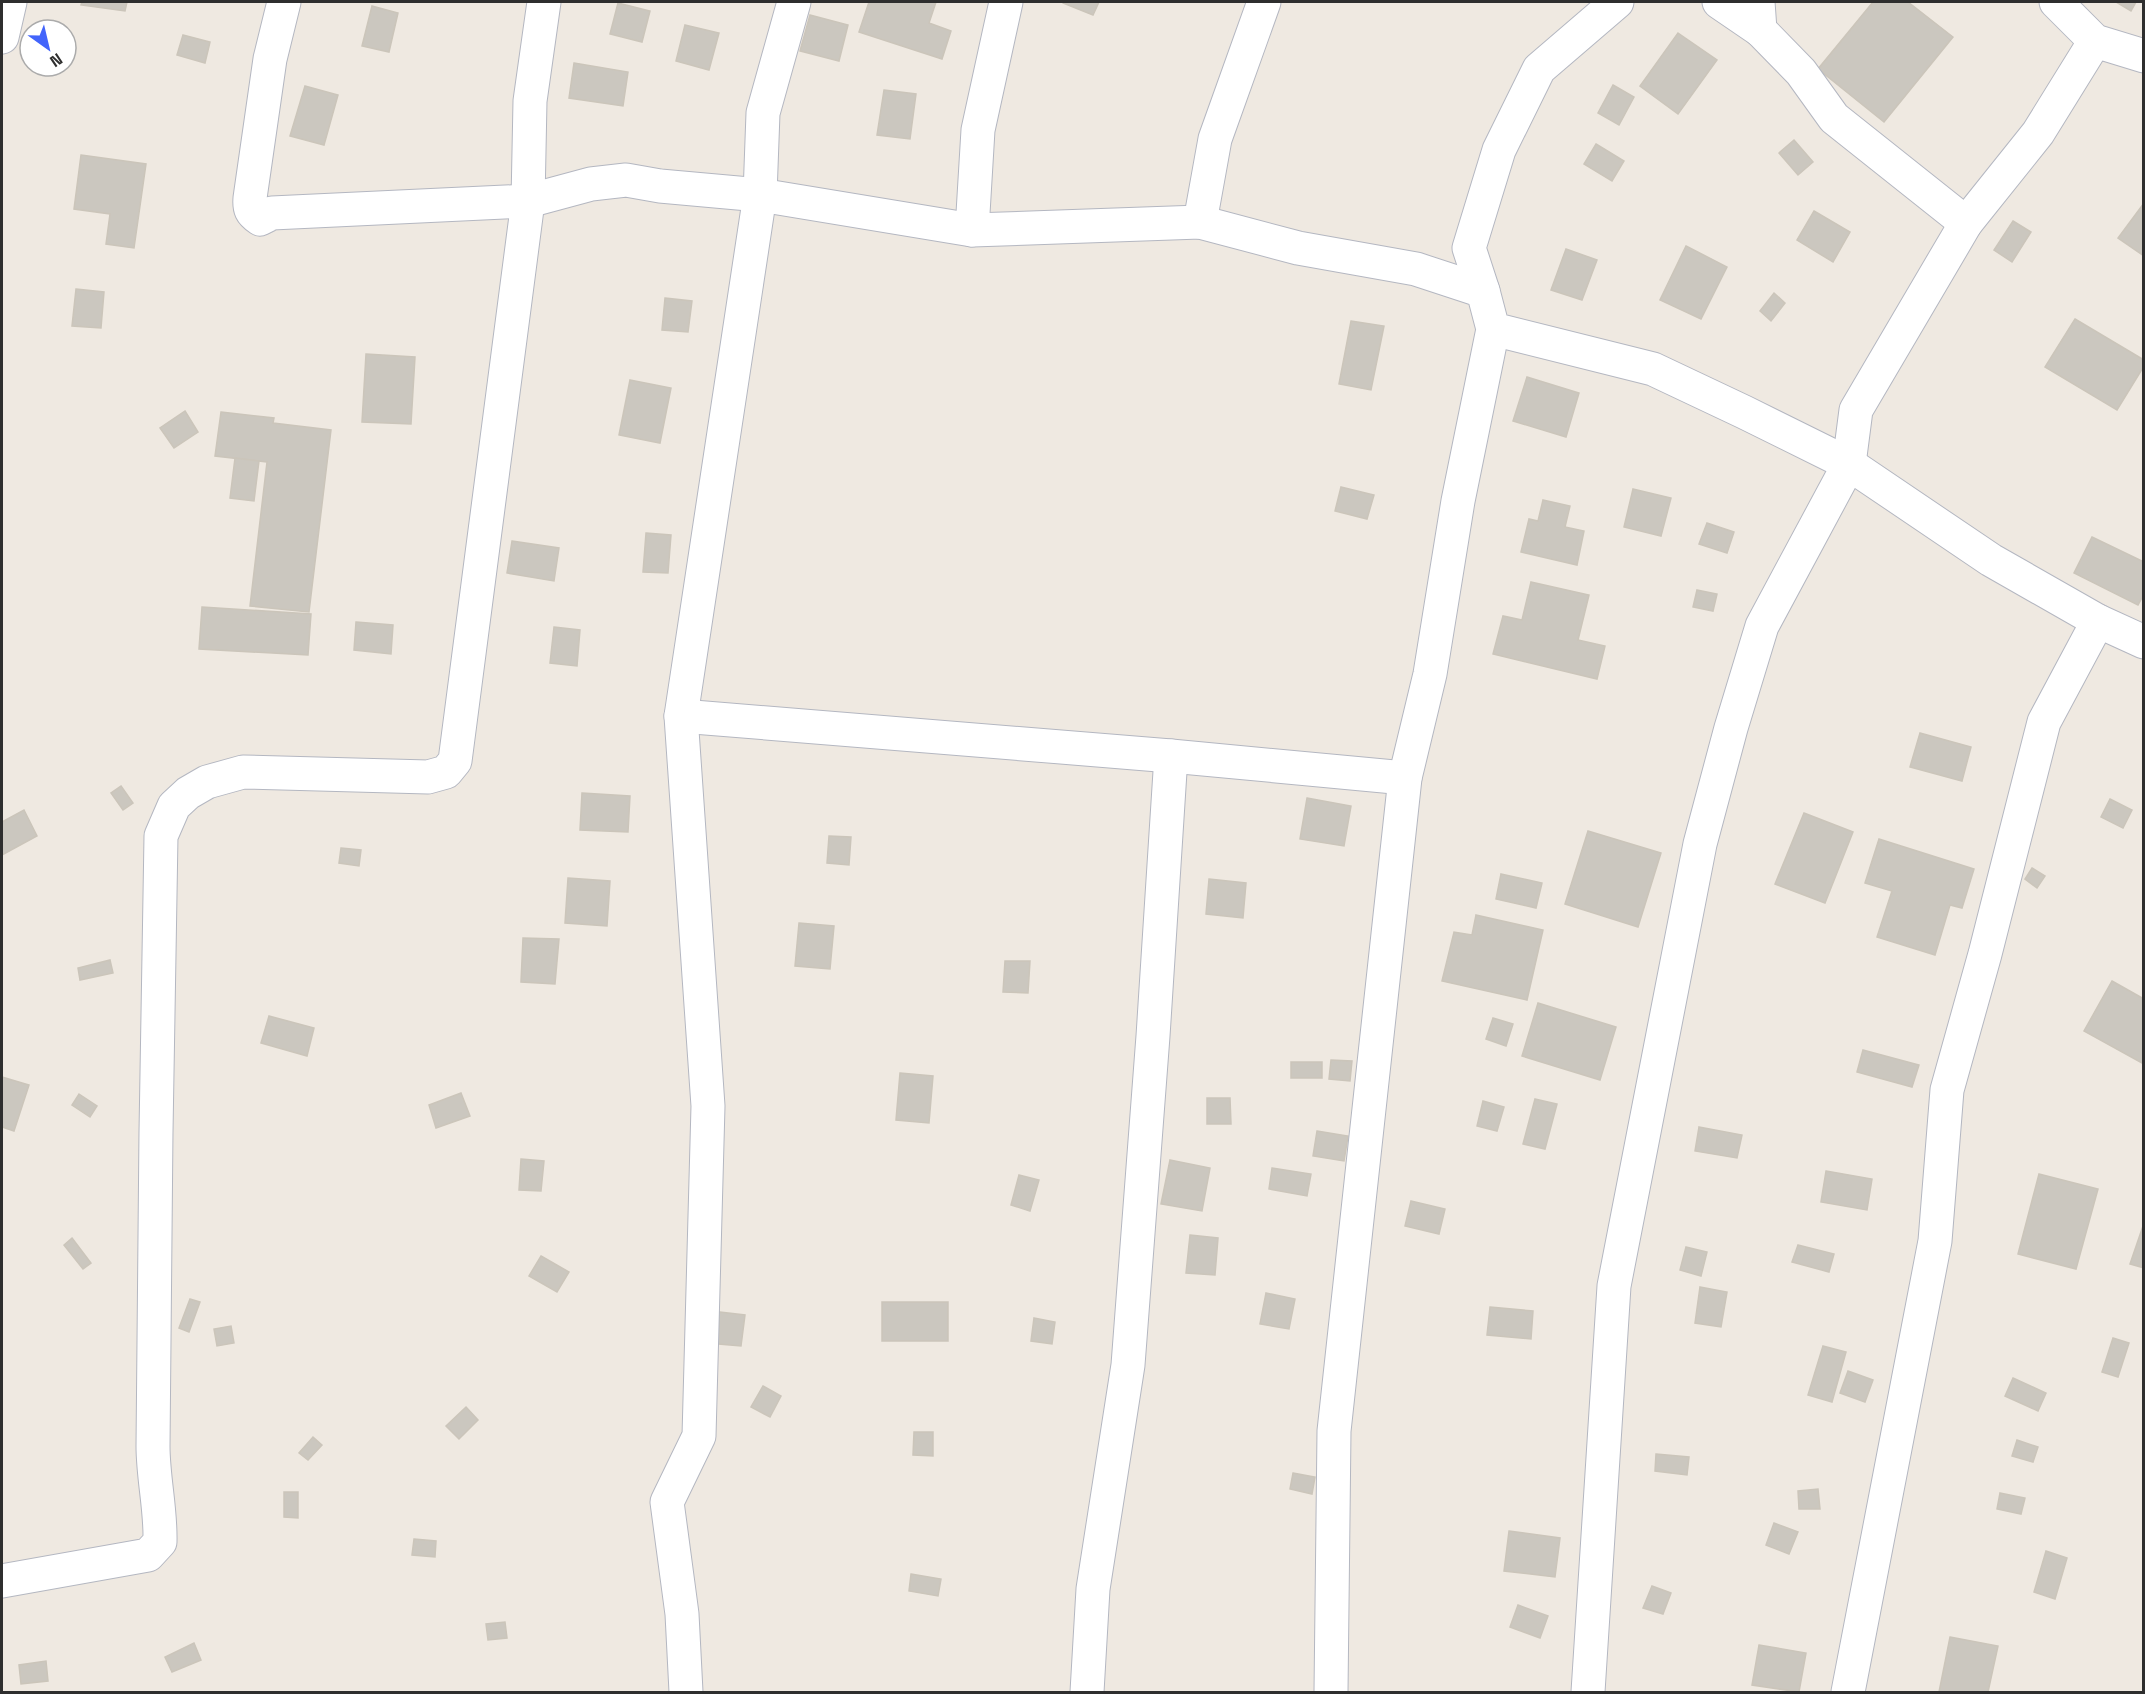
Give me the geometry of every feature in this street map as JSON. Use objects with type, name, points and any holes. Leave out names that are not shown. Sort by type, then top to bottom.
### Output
[{"type":"street","points":[[2,37],[10,2]]},
{"type":"street","points":[[284,2],[270,59],[250,198],[249,208],[260,219],[272,213],[528,201],[591,184],[626,180],[660,186],[760,195],[972,230],[1200,222],[1298,248],[1416,269],[1483,291]]},
{"type":"street","points":[[2,1581],[148,1555],[160,1542],[153,1457],[154,1143],[161,836],[174,806],[188,793],[207,782],[243,772],[428,777],[446,772],[455,761],[528,201],[530,101],[544,2]]},
{"type":"street","points":[[686,1692],[682,1614],[668,1502],[699,1436],[708,1106],[681,716],[760,195],[763,113],[794,2]]},
{"type":"street","points":[[972,230],[978,130],[1006,2]]},
{"type":"street","points":[[1200,222],[1215,139],[1264,2]]},
{"type":"street","points":[[1331,1692],[1334,1431],[1406,778],[1430,674],[1458,501],[1493,329],[1468,248],[1499,150],[1539,69],[1617,2]]},
{"type":"street","points":[[1719,2],[1759,16],[1834,118],[1966,224]]},
{"type":"street","points":[[2056,2],[2095,41],[2144,56]]},
{"type":"street","points":[[1588,1692],[1614,1286],[1700,844],[1731,728],[1762,626],[1849,464],[1856,410],[1966,224],[2038,133],[2095,41]]},
{"type":"street","points":[[1493,329],[1653,369],[1849,464],[1992,560],[2098,621],[2144,642]]},
{"type":"street","points":[[1848,1692],[1935,1241],[1947,1090],[1985,954],[2044,722],[2098,621]]},
{"type":"street","points":[[681,716],[1171,756],[1406,778]]},
{"type":"street","points":[[1087,1692],[1093,1589],[1129,1354],[1171,756]]},
{"type":"building","points":[[82,2],[127,2],[125,11],[81,5]]},
{"type":"building","points":[[869,2],[936,2],[929,23],[951,31],[942,59],[859,32]]},
{"type":"building","points":[[1063,2],[1099,2],[1093,15]]},
{"type":"building","points":[[1873,2],[1908,2],[1953,37],[1884,122],[1818,69]]},
{"type":"building","points":[[2116,2],[2136,2],[2131,11]]},
{"type":"building","points":[[618,3],[650,11],[642,42],[610,34]]},
{"type":"building","points":[[372,6],[398,13],[389,52],[362,46]]},
{"type":"building","points":[[810,15],[848,25],[839,61],[800,51]]},
{"type":"building","points":[[685,25],[719,33],[709,70],[676,61]]},
{"type":"building","points":[[1678,33],[1717,60],[1678,114],[1640,86]]},
{"type":"building","points":[[183,35],[210,42],[205,63],[177,55]]},
{"type":"building","points":[[574,63],[628,72],[623,106],[569,98]]},
{"type":"building","points":[[1613,85],[1634,97],[1619,125],[1598,113]]},
{"type":"building","points":[[305,86],[338,95],[324,145],[290,136]]},
{"type":"building","points":[[884,90],[916,94],[910,139],[877,135]]},
{"type":"building","points":[[1794,140],[1813,162],[1798,175],[1779,153]]},
{"type":"building","points":[[1596,144],[1624,161],[1612,181],[1584,164]]},
{"type":"building","points":[[81,155],[146,164],[134,248],[106,244],[110,214],[74,209]]},
{"type":"building","points":[[2144,203],[2144,256],[2118,238]]},
{"type":"building","points":[[1814,211],[1850,232],[1833,262],[1797,240]]},
{"type":"building","points":[[2013,221],[2031,232],[2012,262],[1994,250]]},
{"type":"building","points":[[1686,246],[1727,267],[1701,319],[1660,300]]},
{"type":"building","points":[[1566,249],[1597,260],[1582,300],[1551,290]]},
{"type":"building","points":[[76,289],[104,292],[101,328],[72,326]]},
{"type":"building","points":[[1774,293],[1785,303],[1771,321],[1760,311]]},
{"type":"building","points":[[665,298],[692,301],[688,332],[662,330]]},
{"type":"building","points":[[2075,319],[2144,360],[2144,366],[2117,410],[2045,367]]},
{"type":"building","points":[[1351,321],[1384,326],[1371,390],[1339,384]]},
{"type":"building","points":[[366,354],[415,357],[411,424],[362,422]]},
{"type":"building","points":[[1527,377],[1579,393],[1566,437],[1513,421]]},
{"type":"building","points":[[630,380],[671,388],[660,443],[619,435]]},
{"type":"building","points":[[185,411],[198,432],[174,448],[160,428]]},
{"type":"building","points":[[221,412],[274,418],[273,423],[331,430],[309,612],[250,606],[267,462],[215,456]]},
{"type":"building","points":[[235,458],[259,461],[254,501],[230,498]]},
{"type":"building","points":[[1341,487],[1374,495],[1367,519],[1335,511]]},
{"type":"building","points":[[1633,489],[1671,498],[1661,536],[1624,527]]},
{"type":"building","points":[[1543,500],[1570,506],[1565,527],[1584,531],[1577,565],[1521,552],[1529,519],[1538,521]]},
{"type":"building","points":[[1707,523],[1734,532],[1727,553],[1699,544]]},
{"type":"building","points":[[646,533],[671,535],[668,573],[643,572]]},
{"type":"building","points":[[2092,537],[2144,562],[2144,594],[2138,605],[2074,573]]},
{"type":"building","points":[[512,541],[559,548],[554,581],[507,573]]},
{"type":"building","points":[[1531,582],[1589,595],[1578,640],[1605,646],[1597,679],[1493,654],[1503,616],[1522,620]]},
{"type":"building","points":[[1697,590],[1717,594],[1713,611],[1693,607]]},
{"type":"building","points":[[202,607],[311,614],[308,655],[199,649]]},
{"type":"building","points":[[356,622],[393,625],[391,654],[354,650]]},
{"type":"building","points":[[554,627],[580,630],[577,666],[550,663]]},
{"type":"building","points":[[1920,733],[1971,747],[1962,781],[1910,767]]},
{"type":"building","points":[[121,786],[133,803],[123,810],[111,793]]},
{"type":"building","points":[[582,793],[630,796],[628,832],[580,830]]},
{"type":"building","points":[[1307,798],[1351,806],[1344,846],[1300,839]]},
{"type":"building","points":[[2110,799],[2132,810],[2123,828],[2101,817]]},
{"type":"building","points":[[24,810],[37,836],[2,855],[2,822]]},
{"type":"building","points":[[1804,813],[1853,832],[1825,903],[1775,884]]},
{"type":"building","points":[[1588,831],[1661,853],[1638,927],[1565,904]]},
{"type":"building","points":[[829,836],[851,837],[849,865],[827,863]]},
{"type":"building","points":[[1879,839],[1974,869],[1962,908],[1950,905],[1935,955],[1877,937],[1892,891],[1865,883]]},
{"type":"building","points":[[341,848],[361,850],[359,866],[339,863]]},
{"type":"building","points":[[2032,868],[2045,876],[2037,888],[2025,879]]},
{"type":"building","points":[[1501,874],[1542,883],[1536,908],[1496,899]]},
{"type":"building","points":[[568,878],[610,881],[607,926],[565,923]]},
{"type":"building","points":[[1209,879],[1246,883],[1243,918],[1206,914]]},
{"type":"building","points":[[1476,915],[1543,930],[1527,1000],[1442,981],[1454,932],[1472,935]]},
{"type":"building","points":[[799,923],[834,926],[830,969],[795,966]]},
{"type":"building","points":[[523,938],[559,939],[555,984],[521,982]]},
{"type":"building","points":[[110,960],[113,973],[80,980],[78,968]]},
{"type":"building","points":[[1005,961],[1030,961],[1028,993],[1003,992]]},
{"type":"building","points":[[2112,981],[2144,999],[2144,1060],[2142,1063],[2084,1031]]},
{"type":"building","points":[[1538,1003],[1616,1027],[1600,1080],[1522,1056]]},
{"type":"building","points":[[269,1016],[314,1028],[307,1056],[261,1043]]},
{"type":"building","points":[[1493,1018],[1513,1024],[1506,1046],[1486,1039]]},
{"type":"building","points":[[1863,1050],[1919,1065],[1912,1087],[1857,1072]]},
{"type":"building","points":[[1331,1060],[1352,1061],[1350,1081],[1329,1079]]},
{"type":"building","points":[[1291,1062],[1322,1062],[1322,1078],[1291,1078]]},
{"type":"building","points":[[900,1073],[933,1076],[929,1123],[896,1120]]},
{"type":"building","points":[[2,1077],[29,1085],[14,1131],[2,1127]]},
{"type":"building","points":[[461,1093],[470,1116],[436,1128],[429,1105]]},
{"type":"building","points":[[79,1094],[97,1106],[90,1117],[72,1105]]},
{"type":"building","points":[[1207,1098],[1230,1098],[1231,1124],[1207,1124]]},
{"type":"building","points":[[1535,1099],[1557,1104],[1545,1149],[1523,1144]]},
{"type":"building","points":[[1483,1101],[1504,1107],[1497,1131],[1477,1126]]},
{"type":"building","points":[[1699,1127],[1742,1135],[1737,1158],[1695,1151]]},
{"type":"building","points":[[1317,1131],[1348,1136],[1344,1161],[1313,1156]]},
{"type":"building","points":[[521,1159],[544,1161],[541,1191],[519,1190]]},
{"type":"building","points":[[1170,1160],[1210,1168],[1202,1211],[1161,1204]]},
{"type":"building","points":[[1272,1168],[1311,1174],[1307,1196],[1269,1189]]},
{"type":"building","points":[[1826,1171],[1872,1179],[1867,1210],[1821,1202]]},
{"type":"building","points":[[2039,1174],[2098,1189],[2076,1269],[2018,1254]]},
{"type":"building","points":[[1019,1175],[1039,1180],[1030,1211],[1011,1205]]},
{"type":"building","points":[[1411,1201],[1445,1209],[1439,1234],[1405,1226]]},
{"type":"building","points":[[2144,1223],[2144,1268],[2130,1264]]},
{"type":"building","points":[[1190,1235],[1218,1238],[1215,1275],[1186,1273]]},
{"type":"building","points":[[72,1238],[91,1263],[83,1269],[64,1245]]},
{"type":"building","points":[[1798,1245],[1834,1254],[1829,1272],[1792,1262]]},
{"type":"building","points":[[1686,1247],[1707,1252],[1701,1276],[1680,1270]]},
{"type":"building","points":[[541,1256],[569,1272],[557,1292],[529,1276]]},
{"type":"building","points":[[1700,1287],[1727,1292],[1721,1327],[1695,1323]]},
{"type":"building","points":[[1266,1293],[1295,1299],[1289,1329],[1260,1324]]},
{"type":"building","points":[[190,1299],[200,1302],[189,1332],[179,1328]]},
{"type":"building","points":[[882,1302],[948,1302],[948,1341],[882,1341]]},
{"type":"building","points":[[1490,1307],[1533,1311],[1531,1339],[1487,1335]]},
{"type":"building","points":[[711,1311],[745,1315],[741,1346],[707,1343]]},
{"type":"building","points":[[1034,1318],[1055,1322],[1052,1344],[1031,1341]]},
{"type":"building","points":[[231,1326],[234,1343],[217,1346],[214,1329]]},
{"type":"building","points":[[2113,1338],[2129,1343],[2118,1377],[2102,1372]]},
{"type":"building","points":[[1823,1346],[1846,1352],[1832,1402],[1808,1395]]},
{"type":"building","points":[[1848,1371],[1873,1380],[1865,1402],[1840,1393]]},
{"type":"building","points":[[2013,1378],[2046,1393],[2038,1411],[2005,1396]]},
{"type":"building","points":[[763,1386],[781,1396],[770,1417],[751,1407]]},
{"type":"building","points":[[466,1407],[478,1420],[459,1439],[446,1426]]},
{"type":"building","points":[[914,1432],[933,1432],[933,1456],[913,1455]]},
{"type":"building","points":[[313,1437],[322,1445],[308,1460],[299,1453]]},
{"type":"building","points":[[2017,1440],[2038,1447],[2033,1462],[2012,1456]]},
{"type":"building","points":[[1656,1454],[1689,1457],[1687,1475],[1655,1471]]},
{"type":"building","points":[[1293,1473],[1315,1477],[1312,1494],[1290,1489]]},
{"type":"building","points":[[1818,1489],[1820,1509],[1799,1509],[1798,1491]]},
{"type":"building","points":[[284,1492],[298,1492],[298,1518],[284,1517]]},
{"type":"building","points":[[2000,1493],[2025,1498],[2021,1514],[1997,1509]]},
{"type":"building","points":[[1774,1523],[1798,1532],[1789,1554],[1766,1545]]},
{"type":"building","points":[[1509,1531],[1560,1538],[1555,1577],[1504,1571]]},
{"type":"building","points":[[414,1539],[436,1541],[435,1557],[412,1555]]},
{"type":"building","points":[[2046,1551],[2067,1558],[2055,1599],[2034,1592]]},
{"type":"building","points":[[911,1574],[941,1579],[938,1596],[909,1591]]},
{"type":"building","points":[[1652,1586],[1671,1593],[1663,1614],[1643,1608]]},
{"type":"building","points":[[1518,1605],[1548,1616],[1540,1638],[1510,1627]]},
{"type":"building","points":[[505,1622],[507,1638],[488,1640],[486,1624]]},
{"type":"building","points":[[1950,1637],[1998,1646],[1988,1692],[1939,1692]]},
{"type":"building","points":[[194,1643],[201,1660],[172,1672],[165,1657]]},
{"type":"building","points":[[1759,1645],[1806,1653],[1799,1692],[1752,1685]]},
{"type":"building","points":[[46,1661],[48,1681],[21,1684],[19,1665]]}]
